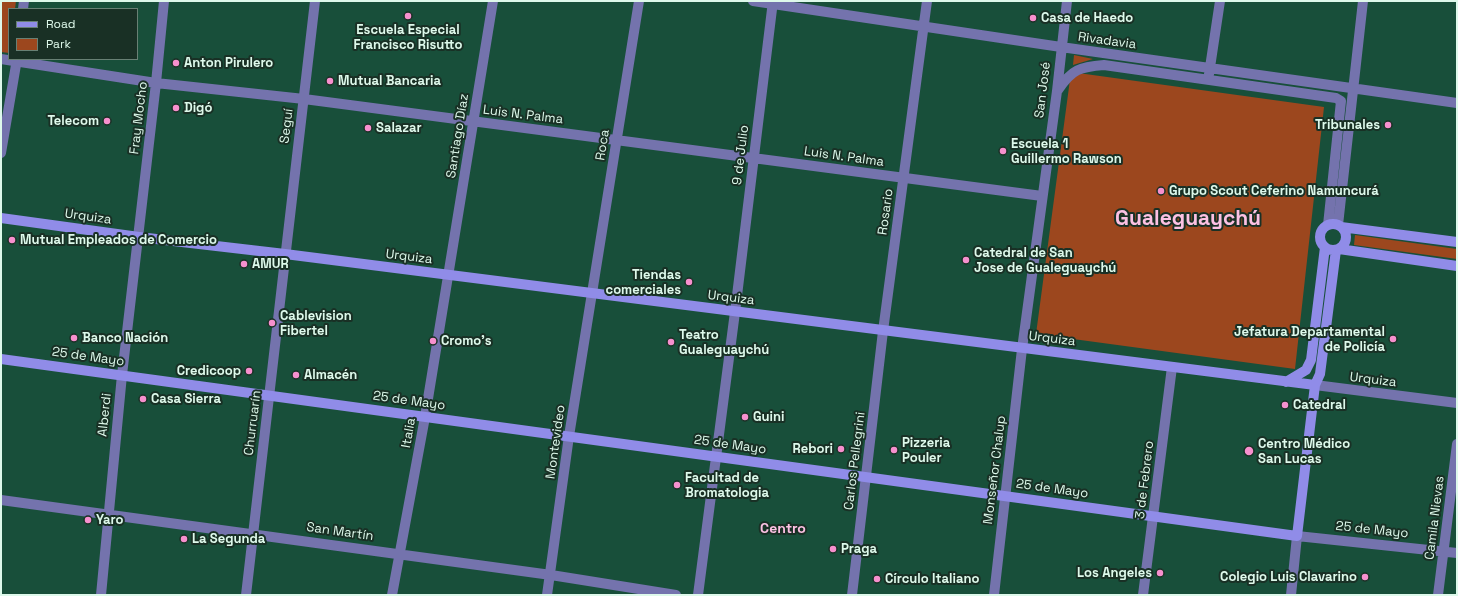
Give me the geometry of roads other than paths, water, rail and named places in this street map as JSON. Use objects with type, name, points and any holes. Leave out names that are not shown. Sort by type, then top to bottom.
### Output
[{"type":"street","name":"Fray Mocho","points":[[139,237],[164,1]]},
{"type":"street","name":"Seguí","points":[[285,254],[315,1]]},
{"type":"street","name":"Santiago Díaz","points":[[449,275],[493,1]]},
{"type":"street","name":"Roca","points":[[593,294],[639,1]]},
{"type":"street","name":"Rivadavia","points":[[753,1],[773,2],[924,27],[1457,103]]},
{"type":"street","name":"Rosario","points":[[883,331],[927,1]]},
{"type":"street","name":"San José","points":[[1022,349],[1057,91],[1067,1]]},
{"type":"street","points":[[1208,80],[1220,1]]},
{"type":"street","points":[[1335,226],[1363,1]]},
{"type":"street","name":"9 de Julio","points":[[698,595],[773,2]]},
{"type":"street","name":"Luis N. Palma","points":[[16,60],[156,83],[304,99],[1042,196]]},
{"type":"street","points":[[1,154],[16,60]]},
{"type":"street","name":"Rivadavia","points":[[1057,91],[1066,78],[1083,67],[1104,65],[1336,98],[1341,101],[1335,226]]},
{"type":"street","name":"Urquiza","points":[[1,218],[139,237],[285,254],[1022,349],[1457,403]]},
{"type":"street","points":[[1291,595],[1316,385],[1320,374],[1338,250],[1345,243],[1346,238],[1346,234],[1335,226]]},
{"type":"street","points":[[1457,242],[1335,226],[1322,230],[1320,237],[1320,242],[1330,250],[1457,266]]},
{"type":"street","name":"Alberdi","points":[[101,595],[122,375],[139,237]]},
{"type":"street","points":[[1286,382],[1306,370],[1311,360],[1325,247]]},
{"type":"street","name":"Churruarín","points":[[246,595],[285,254]]},
{"type":"street","name":"Italia","points":[[392,595],[425,417],[449,275]]},
{"type":"street","name":"Montevideo","points":[[547,595],[551,575],[569,436],[593,294]]},
{"type":"street","name":"Carlos Pellegrini","points":[[852,595],[883,331]]},
{"type":"street","name":"Monseñor Chalup","points":[[994,595],[1004,496],[1022,349]]},
{"type":"street","name":"25 de Mayo","points":[[1,359],[1297,536],[1457,553]]},
{"type":"street","name":"3 de Febrero","points":[[1143,595],[1172,367]]},
{"type":"street","name":"Camila Nievas","points":[[1438,595],[1457,444]]},
{"type":"street","name":"San Martín","points":[[1,500],[551,575],[676,595]]},
{"type":"place","name":"Escuela Especial Francisco Risutto","points":[[408,16]]},
{"type":"place","name":"Casa de Haedo","points":[[1033,18]]},
{"type":"place","name":"Anton Pirulero","points":[[176,63]]},
{"type":"place","name":"Mutual Bancaria","points":[[330,81]]},
{"type":"place","name":"Digó","points":[[176,108]]},
{"type":"place","name":"Telecom","points":[[107,121]]},
{"type":"place","name":"Tribunales","points":[[1388,125]]},
{"type":"place","name":"Salazar","points":[[368,128]]},
{"type":"place","name":"Escuela 1 Guillermo Rawson","points":[[1003,151]]},
{"type":"place","name":"Grupo Scout Ceferino Namuncurá","points":[[1161,191]]},
{"type":"place","name":"Mutual Empleados de Comercio","points":[[12,240]]},
{"type":"place","name":"Catedral de San Jose de Gualeguaychú","points":[[966,260]]},
{"type":"place","name":"AMUR","points":[[244,264]]},
{"type":"place","name":"Tiendas comerciales","points":[[689,282]]},
{"type":"place","name":"Cablevision Fibertel","points":[[272,323]]},
{"type":"place","name":"Banco Nación","points":[[74,338]]},
{"type":"place","name":"Jefatura Departamental de Policía","points":[[1393,339]]},
{"type":"place","name":"Cromo's","points":[[433,341]]},
{"type":"place","name":"Teatro Gualeguaychú","points":[[671,342]]},
{"type":"place","name":"Credicoop","points":[[249,371]]},
{"type":"place","name":"Almacén","points":[[296,375]]},
{"type":"place","name":"Casa Sierra","points":[[143,399]]},
{"type":"place","name":"Catedral","points":[[1285,405]]},
{"type":"place","name":"Guini","points":[[745,417]]},
{"type":"place","name":"Rebori","points":[[841,449]]},
{"type":"place","name":"Pizzeria Pouler","points":[[894,450]]},
{"type":"place","name":"Centro Médico San Lucas","points":[[1249,451]]},
{"type":"place","name":"Facultad de Bromatologia","points":[[677,485]]},
{"type":"place","name":"Yaro","points":[[88,520]]},
{"type":"place","name":"La Segunda","points":[[184,539]]},
{"type":"place","name":"Praga","points":[[833,549]]},
{"type":"place","name":"Los Angeles","points":[[1160,573]]},
{"type":"place","name":"Colegio Luis Clavarino","points":[[1365,577]]},
{"type":"place","name":"Círculo Italiano","points":[[877,579]]},
{"type":"district","name":"Gualeguaychú","points":[[1188,219]]},
{"type":"district","name":"Centro","points":[[783,529]]}]
